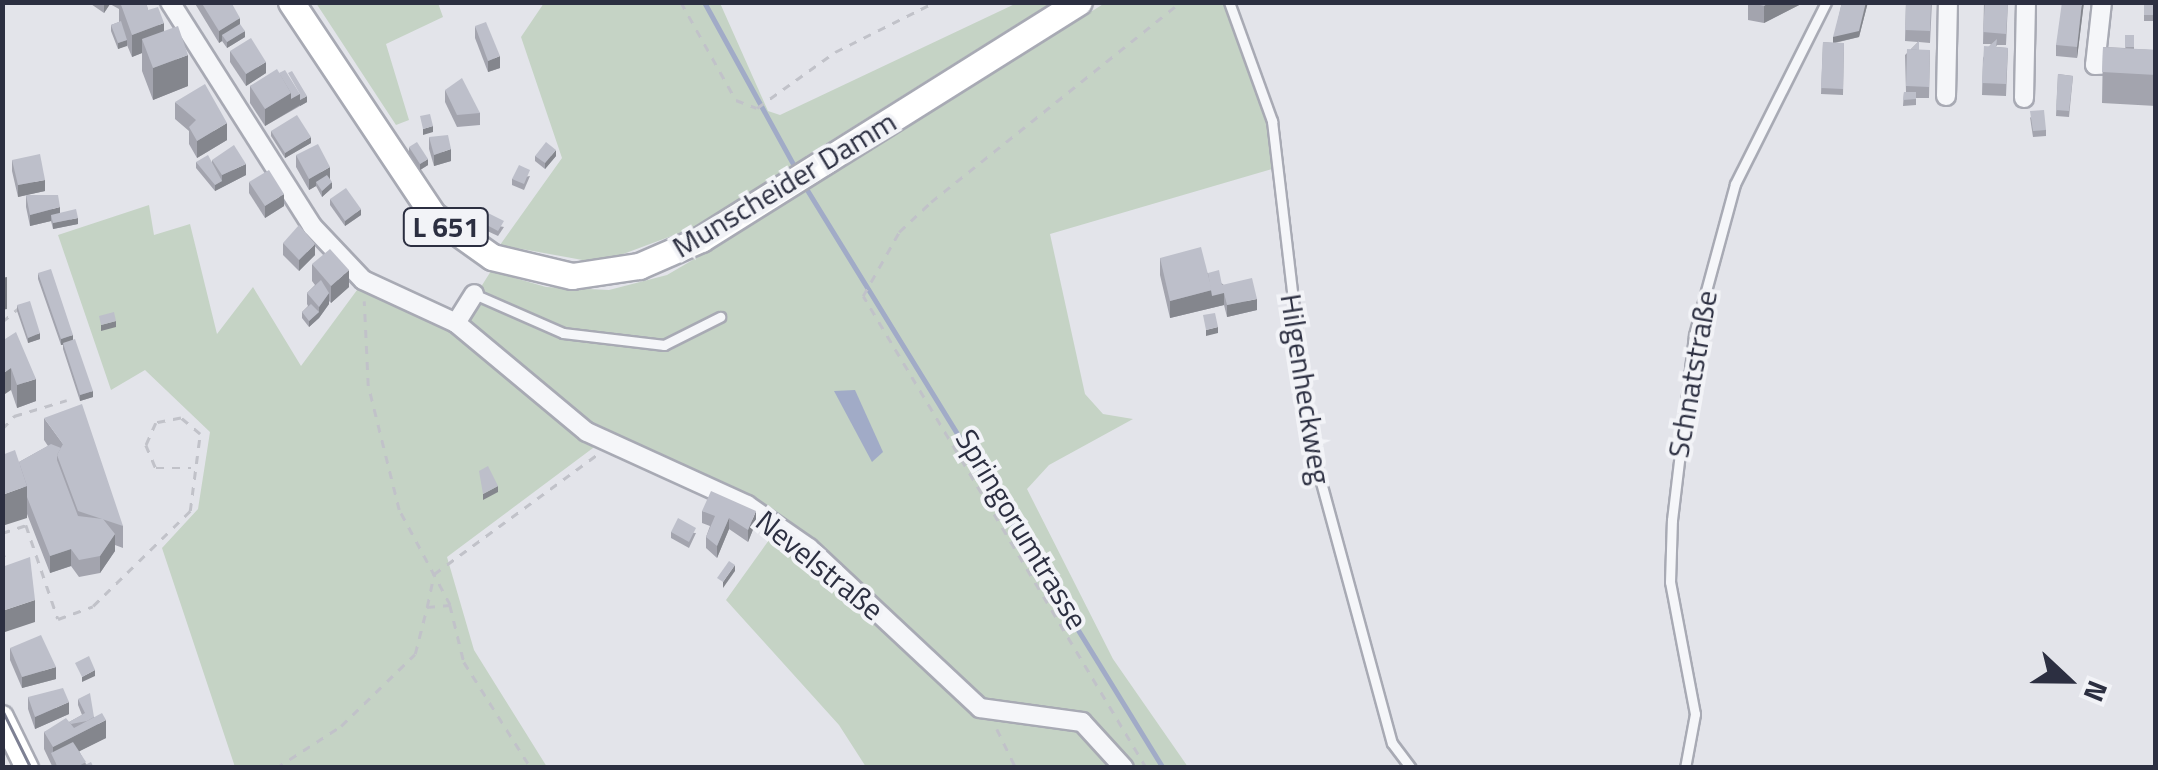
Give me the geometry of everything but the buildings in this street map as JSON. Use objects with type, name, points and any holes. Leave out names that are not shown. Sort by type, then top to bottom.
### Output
[{"type":"main road","name":"Munscheider Damm","points":[[291,2],[414,191],[476,248],[520,268],[595,275],[701,239],[1079,2]]},
{"type":"main road","points":[[2,717],[27,768]]},
{"type":"street","name":"Nevelstraße","points":[[170,2],[312,226],[363,280],[456,323],[611,444],[747,505],[809,548],[990,712]]},
{"type":"street","points":[[1946,96],[1948,2]]},
{"type":"street","points":[[2024,98],[2026,2]]},
{"type":"street","points":[[2102,2],[2095,65],[2156,62]]},
{"type":"street","points":[[456,323],[474,294]]},
{"type":"street","points":[[990,712],[1082,722],[1124,768]]},
{"type":"lane","name":"Hilgenheckweg","points":[[1229,2],[1272,121],[1312,453],[1392,743],[1411,768]]},
{"type":"lane","name":"Schnatstraße","points":[[1686,768],[1695,714],[1670,582],[1672,520],[1694,334],[1736,184],[1826,2]]},
{"type":"lane","points":[[474,294],[584,338],[664,346],[720,317]]},
{"type":"path","points":[[681,2],[736,100],[772,102],[815,64],[935,2]]},
{"type":"path","name":"Springorumtrasse","points":[[1146,768],[865,311],[863,296],[899,232],[1180,2]]},
{"type":"path","points":[[363,280],[368,386],[399,510],[450,604],[464,662],[531,768]]},
{"type":"path","points":[[2,322],[34,303]]},
{"type":"path","points":[[2,429],[14,416],[67,400]]},
{"type":"path","points":[[2,533],[26,525],[58,619],[93,606],[190,511],[191,468],[200,434],[181,418],[156,423],[148,458],[167,473],[191,468]]},
{"type":"path","points":[[276,768],[341,726],[416,654],[434,574],[611,444]]},
{"type":"path","points":[[2,550],[11,575]]},
{"type":"path","points":[[26,570],[40,566]]},
{"type":"path","points":[[427,607],[450,604]]},
{"type":"path","points":[[990,712],[1016,768]]},
{"type":"green space","points":[[316,3],[438,3],[443,17],[386,44],[409,120],[396,125]]},
{"type":"green space","points":[[544,3],[720,3],[768,111],[780,115],[1017,3],[1051,3],[806,156],[821,180],[1105,3],[1223,3],[1260,86],[1275,168],[1050,234],[1085,394],[1103,414],[1133,419],[1049,465],[1027,489],[1113,659],[1188,767],[866,767],[839,725],[726,600],[774,533],[980,705],[772,518],[597,445],[447,557],[474,650],[547,767],[235,767],[162,548],[198,509],[210,432],[145,370],[111,390],[58,235],[149,205],[154,235],[190,224],[217,334],[253,287],[301,366],[360,286],[455,328],[491,271],[546,287],[609,290],[667,275],[708,251],[693,228],[599,263],[500,245],[562,158],[521,37]]},
{"type":"water","points":[[855,390],[883,452],[872,462],[834,391]]},
{"type":"waterway","points":[[704,2],[797,171]]},
{"type":"waterway","points":[[804,185],[1163,768]]},
{"type":"tram line","points":[[2,709],[31,768]]}]
